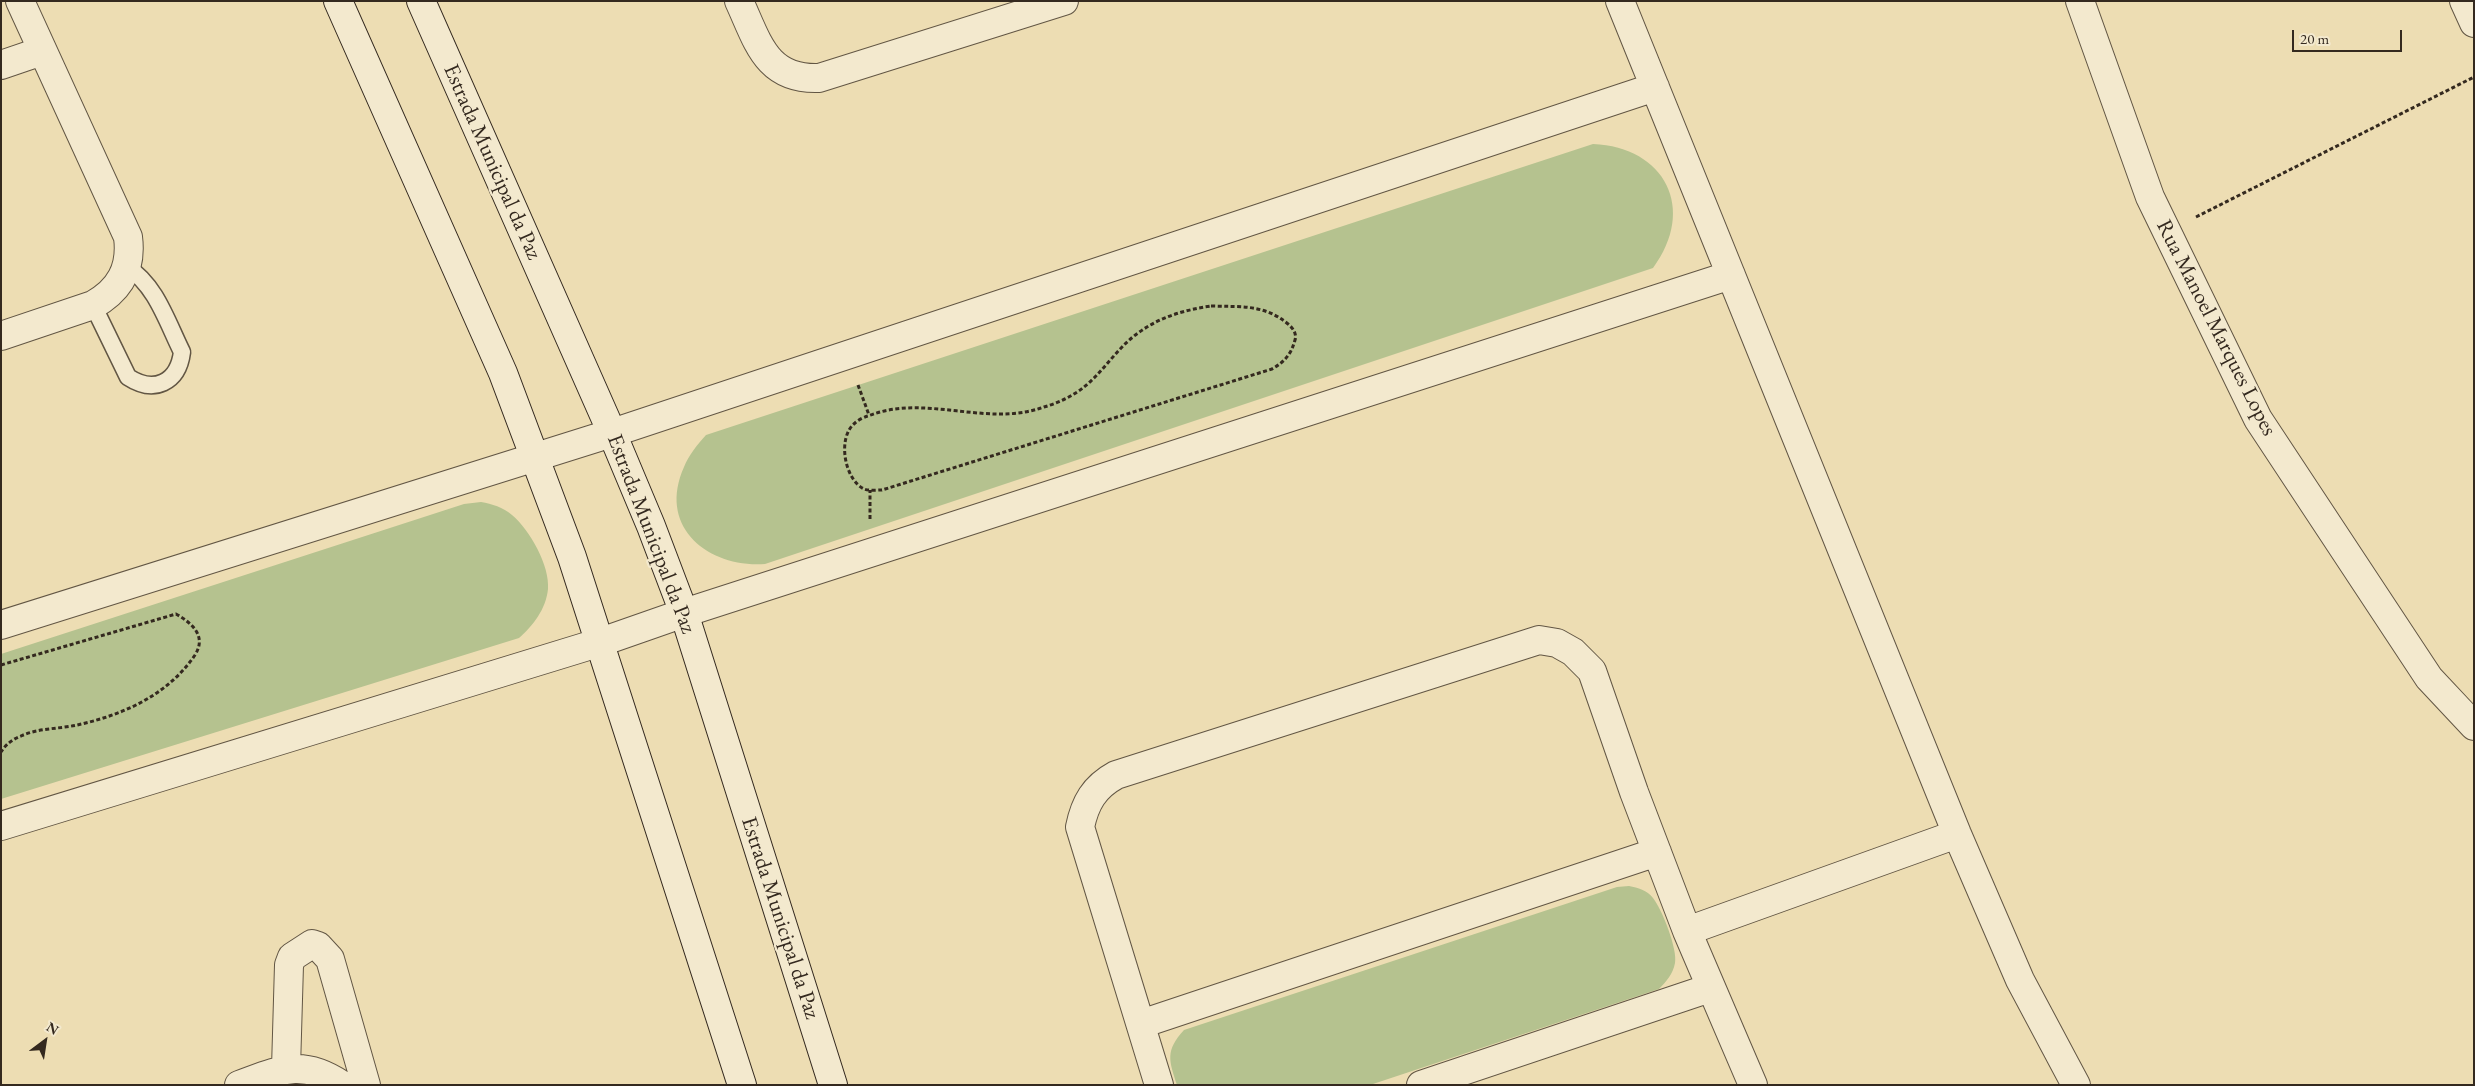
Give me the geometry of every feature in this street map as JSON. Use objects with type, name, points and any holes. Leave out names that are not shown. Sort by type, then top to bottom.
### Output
[{"type":"street","points":[[1,336],[93,305],[114,290],[127,267],[130,252],[128,237],[20,1]]},
{"type":"street","points":[[338,1],[503,373],[535,457],[601,642],[742,1085]]},
{"type":"street","name":"Estrada Municipal da Paz","points":[[421,1],[612,433],[684,613],[833,1085]]},
{"type":"street","points":[[739,1],[767,58],[789,76],[804,79],[819,78],[1064,1]]},
{"type":"street","points":[[1620,1],[1957,834],[2020,980],[2076,1085]]},
{"type":"street","name":"Rua Manoel Marques Lopes","points":[[2080,1],[2150,197],[2258,419],[2429,678],[2474,726]]},
{"type":"street","points":[[2464,1],[2474,23]]},
{"type":"street","points":[[1,65],[42,51]]},
{"type":"street","points":[[1,625],[612,433],[1655,87]]},
{"type":"street","points":[[1,826],[601,642],[684,613],[1731,275]]},
{"type":"street","points":[[1160,1085],[1080,827],[1088,800],[1105,781],[1116,775],[1539,640],[1557,643],[1573,652],[1592,671],[1687,932],[1753,1085]]},
{"type":"street","points":[[1687,932],[1957,834]]},
{"type":"street","points":[[1141,1024],[1657,852]]},
{"type":"street","points":[[286,1068],[289,965],[292,957],[312,944],[318,946],[330,959],[366,1085]]},
{"type":"street","points":[[1421,1085],[1710,988]]},
{"type":"street","points":[[239,1085],[286,1068],[310,1070],[326,1074],[342,1085]]},
{"type":"lane","points":[[93,305],[128,377],[148,386],[168,380],[176,372],[182,352],[149,285],[140,275],[127,267]]},
{"type":"path","points":[[2167,231],[2474,76]]},
{"type":"path","points":[[1211,306],[1253,307],[1275,313],[1292,326],[1296,336],[1292,352],[1282,364],[1272,369],[882,490],[865,490],[855,483],[848,473],[845,448],[848,433],[854,423],[869,415],[923,408],[995,415],[1022,413],[1043,408],[1065,398],[1084,386],[1137,333],[1182,310],[1211,306]]},
{"type":"path","points":[[1,665],[176,614],[191,622],[200,636],[199,648],[192,660],[157,695],[131,708],[79,724],[22,735],[5,745],[1,752]]},
{"type":"green space","points":[[1593,144],[1618,148],[1639,156],[1655,169],[1666,185],[1672,204],[1672,224],[1666,246],[1653,268],[765,564],[744,563],[724,559],[707,551],[693,540],[683,525],[677,508],[677,489],[686,463],[706,435]]},
{"type":"green space","points":[[481,502],[509,512],[519,522],[538,549],[546,570],[548,589],[545,603],[534,622],[519,638],[1,799],[1,654],[464,504]]},
{"type":"green space","points":[[1629,886],[1651,895],[1661,911],[1672,940],[1675,957],[1673,971],[1659,989],[1370,1085],[1177,1085],[1170,1056],[1174,1044],[1184,1030],[1617,887]]}]
